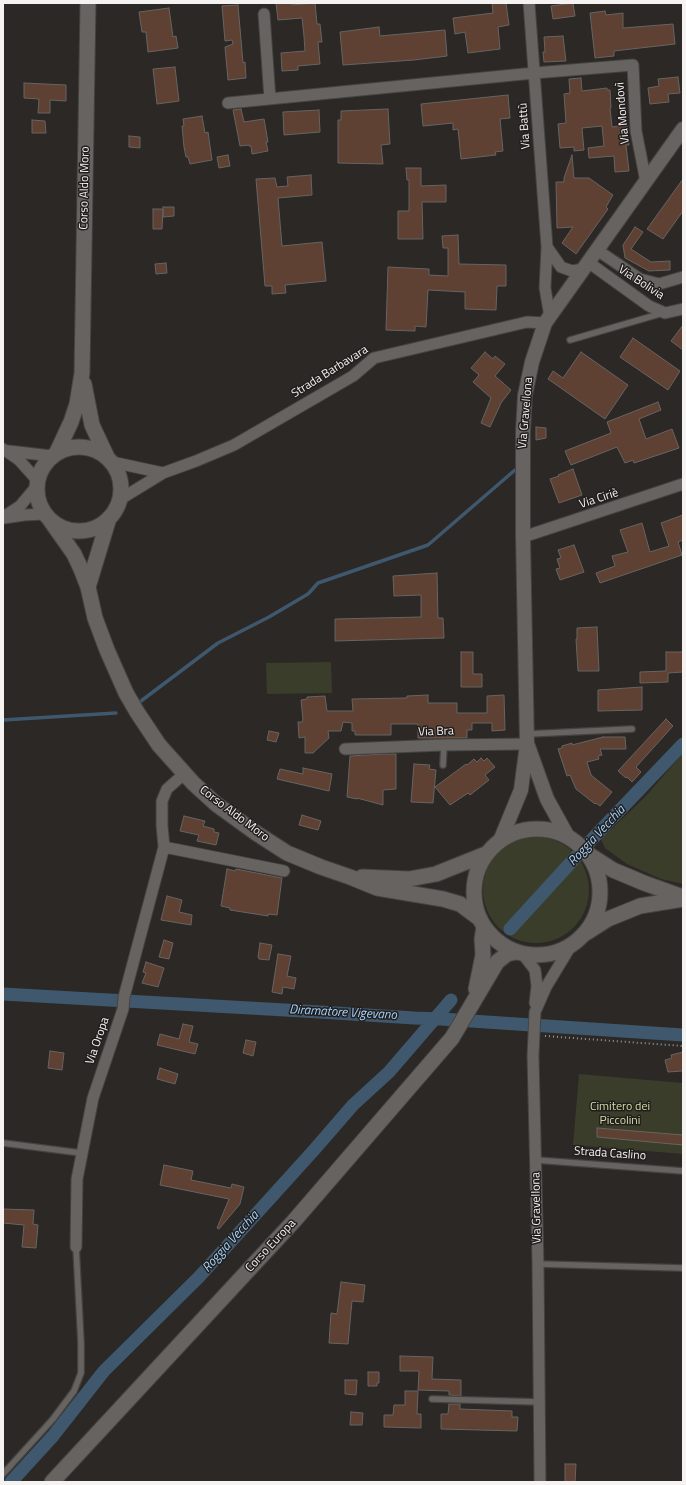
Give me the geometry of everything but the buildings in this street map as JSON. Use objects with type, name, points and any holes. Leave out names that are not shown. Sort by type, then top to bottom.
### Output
[{"type":"main road","name":"Corso Aldo Moro","points":[[54,454],[71,422],[75,410],[82,373],[88,3]]},
{"type":"main road","name":"Corso Aldo Moro","points":[[82,373],[92,425],[109,460]]},
{"type":"main road","points":[[83,446],[96,450],[109,460],[117,471],[121,490],[119,500],[109,518],[99,526],[87,530],[74,531],[61,527],[48,517],[38,502],[37,484],[40,471],[54,454],[70,447],[83,446]]},
{"type":"main road","name":"Corso Aldo Moro","points":[[48,517],[74,554],[88,587],[95,618],[107,650],[126,693],[137,712],[159,745],[184,774],[216,804],[287,853],[321,868],[378,888],[443,899],[460,904],[482,923]]},
{"type":"main road","name":"Corso Aldo Moro","points":[[88,587],[109,518]]},
{"type":"main road","points":[[541,829],[555,832],[613,870],[683,898],[640,906],[608,919],[560,950],[548,954],[535,955],[520,952],[504,946],[493,937],[482,923],[475,903],[474,886],[478,869],[486,854],[500,841],[512,834],[527,830],[541,829]]},
{"type":"main road","points":[[575,941],[589,926],[596,912],[599,897],[599,882],[594,867],[580,847]]},
{"type":"main road","name":"Corso Aldo Moro","points":[[350,877],[409,879],[436,874],[486,854]]},
{"type":"main road","points":[[474,1000],[483,955],[482,923]]},
{"type":"main road","name":"Corso Europa","points":[[52,1482],[294,1221],[452,1038],[497,962],[507,954],[520,952]]},
{"type":"street","name":"Via Battù","points":[[528,3],[547,247],[545,288],[548,320]]},
{"type":"street","points":[[264,14],[270,100]]},
{"type":"street","name":"Via Mondovì","points":[[534,72],[633,65],[636,131],[646,182]]},
{"type":"street","points":[[228,103],[270,100],[534,72]]},
{"type":"street","name":"Via Gravellona","points":[[500,841],[521,790],[527,739],[522,538],[523,431],[525,395],[532,362],[548,320],[683,129]]},
{"type":"street","name":"Via Battù","points":[[547,247],[561,268],[572,271],[586,266]]},
{"type":"street","name":"Via Bolivia","points":[[597,250],[640,279],[660,284],[683,277]]},
{"type":"street","name":"Via Bolivia","points":[[586,266],[649,306],[665,313],[683,309]]},
{"type":"street","name":"Strada Barbavara","points":[[119,500],[163,473],[234,445],[353,376],[374,358],[527,322],[548,320]]},
{"type":"street","points":[[5,450],[54,454]]},
{"type":"street","points":[[3,518],[20,506],[37,484],[19,460],[5,450]]},
{"type":"street","points":[[109,460],[163,473]]},
{"type":"street","name":"Via Ciriè","points":[[522,538],[683,484]]},
{"type":"street","points":[[3,518],[13,516],[48,517]]},
{"type":"street","name":"Via Gravellona","points":[[527,739],[547,799],[580,847]]},
{"type":"street","name":"Via Bra","points":[[345,749],[444,745],[527,739]]},
{"type":"street","name":"Via Oropa","points":[[76,1247],[77,1179],[93,1098],[123,1009],[124,997],[164,847],[162,801],[167,789],[184,774]]},
{"type":"street","points":[[164,847],[284,871]]},
{"type":"street","name":"Via Gravellona","points":[[540,1482],[538,1264],[533,1033],[535,1012],[546,987],[575,941]]},
{"type":"street","points":[[520,952],[535,970],[537,986],[535,1012]]},
{"type":"lane","points":[[570,340],[665,313]]},
{"type":"lane","points":[[527,739],[632,729]]},
{"type":"lane","points":[[443,765],[444,745]]},
{"type":"lane","points":[[3,1143],[81,1153]]},
{"type":"lane","name":"Strada Caslino","points":[[536,1160],[683,1171]]},
{"type":"lane","points":[[3,1474],[57,1413],[74,1390],[81,1373],[76,1247]]},
{"type":"lane","points":[[538,1264],[683,1268]]},
{"type":"lane","points":[[432,1399],[540,1402]]},
{"type":"path","points":[[533,1033],[683,1046]]},
{"type":"green space","points":[[331,662],[332,693],[267,694],[266,663]]},
{"type":"green space","points":[[683,753],[683,884],[661,879],[627,864],[605,848],[601,839],[645,797]]},
{"type":"green space","points":[[536,837],[556,841],[574,852],[585,870],[589,890],[585,910],[574,928],[556,939],[536,943],[516,939],[498,928],[487,910],[483,890],[487,870],[498,852],[516,841]]},
{"type":"green space","name":"Cimitero dei Piccolini","points":[[579,1074],[683,1083],[683,1154],[573,1145]]},
{"type":"waterway","points":[[141,701],[218,643],[269,617],[308,594],[318,583],[428,545],[515,470]]},
{"type":"waterway","points":[[3,720],[116,713]]},
{"type":"waterway","name":"Roggia Vecchia","points":[[510,929],[596,835],[683,744]]},
{"type":"waterway","name":"Diramatore Vigevano","points":[[3,994],[441,1019],[683,1035]]},
{"type":"waterway","name":"Roggia Vecchia","points":[[11,1482],[53,1436],[104,1371],[199,1277],[353,1105],[389,1072],[451,1000]]}]
